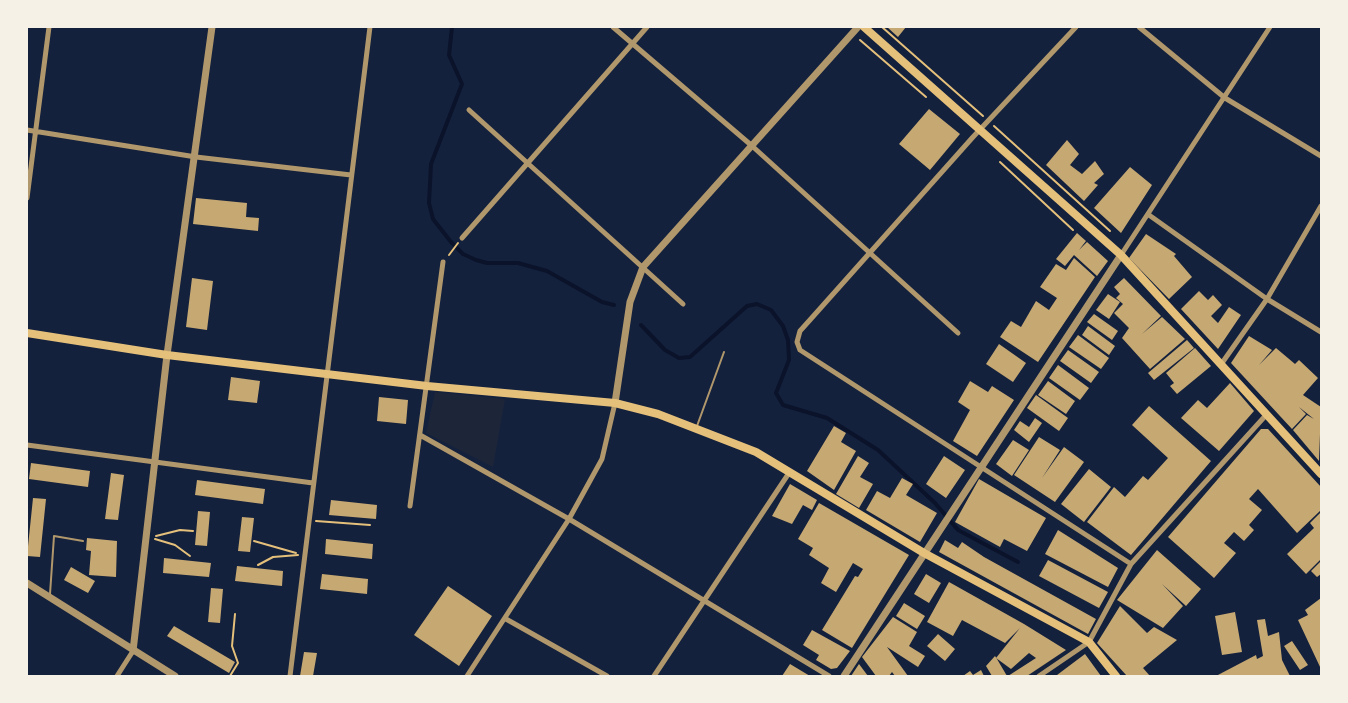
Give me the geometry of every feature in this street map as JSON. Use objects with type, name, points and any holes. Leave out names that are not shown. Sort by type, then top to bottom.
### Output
[{"type":"main road","points":[[864,27],[1121,255],[1321,474]]},
{"type":"main road","points":[[27,333],[167,355],[326,374],[427,386],[615,403],[658,414],[756,452],[924,553],[1089,642],[1116,676]]},
{"type":"street","points":[[27,198],[49,27]]},
{"type":"street","points":[[117,676],[133,651],[167,355],[196,157],[212,27]]},
{"type":"street","points":[[290,676],[370,27]]},
{"type":"street","points":[[613,27],[751,145],[958,333]]},
{"type":"street","points":[[462,238],[647,27]]},
{"type":"street","points":[[1076,27],[988,120],[800,331],[797,342],[800,350],[1131,564]]},
{"type":"street","points":[[1139,27],[1225,98],[1321,156]]},
{"type":"street","points":[[844,676],[981,465],[1149,215],[1270,27]]},
{"type":"street","points":[[467,676],[569,519],[602,459],[615,403],[630,302],[644,267],[855,30]]},
{"type":"street","points":[[469,110],[525,164],[644,267],[682,304]]},
{"type":"street","points":[[27,130],[196,157],[351,175]]},
{"type":"street","points":[[1222,363],[1267,299],[1321,206]]},
{"type":"street","points":[[1149,215],[1267,299],[1321,332]]},
{"type":"street","points":[[410,506],[443,262]]},
{"type":"street","points":[[1039,676],[1089,642],[1131,564],[1267,414]]},
{"type":"street","points":[[420,435],[569,519],[829,676]]},
{"type":"street","points":[[27,445],[313,483]]},
{"type":"street","points":[[654,676],[789,473]]},
{"type":"street","points":[[27,583],[175,676]]},
{"type":"street","points":[[506,619],[607,676]]},
{"type":"lane","points":[[696,429],[724,352]]},
{"type":"lane","points":[[50,597],[54,536],[83,541]]},
{"type":"path","points":[[882,27],[1110,231]]},
{"type":"path","points":[[855,30],[930,99]]},
{"type":"path","points":[[998,160],[1073,230]]},
{"type":"path","points":[[443,262],[462,238]]},
{"type":"path","points":[[308,520],[370,525]]},
{"type":"path","points":[[146,536],[164,536],[180,530],[193,531]]},
{"type":"path","points":[[146,536],[176,545],[190,555]]},
{"type":"path","points":[[255,541],[304,554]]},
{"type":"path","points":[[258,565],[273,556],[304,554]]},
{"type":"path","points":[[230,676],[238,663],[232,646],[235,614]]},
{"type":"shaded area","points":[[435,392],[505,399],[493,467],[426,433]]},
{"type":"building","points":[[887,27],[906,27],[898,37]]},
{"type":"building","points":[[929,109],[960,134],[930,170],[899,144]]},
{"type":"building","points":[[1067,140],[1079,154],[1070,165],[1082,174],[1095,161],[1104,174],[1094,183],[1098,185],[1084,201],[1046,165]]},
{"type":"building","points":[[1130,167],[1152,185],[1121,233],[1094,208]]},
{"type":"building","points":[[196,198],[247,203],[246,217],[259,218],[258,231],[193,224]]},
{"type":"building","points":[[1077,233],[1086,241],[1079,250],[1087,242],[1108,261],[1097,276],[1074,255],[1065,266],[1056,259]]},
{"type":"building","points":[[1146,234],[1176,254],[1174,256],[1192,277],[1169,299],[1129,258]]},
{"type":"building","points":[[1074,258],[1095,277],[1038,362],[1000,337],[1011,321],[1021,327],[1036,301],[1049,310],[1057,298],[1040,287],[1056,264],[1066,270]]},
{"type":"building","points":[[192,278],[213,281],[207,330],[186,327]]},
{"type":"building","points":[[1124,278],[1161,316],[1142,334],[1162,317],[1185,339],[1150,369],[1122,338],[1129,328],[1114,313],[1123,304],[1116,298],[1120,294],[1114,287]]},
{"type":"building","points":[[1199,291],[1208,300],[1213,295],[1222,305],[1211,316],[1218,323],[1229,307],[1241,315],[1218,349],[1181,309]]},
{"type":"building","points":[[1108,294],[1120,302],[1109,319],[1096,310]]},
{"type":"building","points":[[1094,314],[1118,331],[1112,340],[1087,322]]},
{"type":"building","points":[[1088,326],[1115,346],[1109,355],[1082,335]]},
{"type":"building","points":[[1078,335],[1109,358],[1101,369],[1069,347]]},
{"type":"building","points":[[1249,336],[1272,350],[1259,365],[1276,348],[1295,364],[1299,360],[1318,378],[1303,395],[1321,407],[1319,461],[1293,430],[1307,415],[1314,419],[1299,407],[1306,414],[1292,429],[1231,363]]},
{"type":"building","points":[[1187,340],[1194,348],[1154,380],[1148,373]]},
{"type":"building","points":[[999,344],[1026,363],[1013,382],[986,364]]},
{"type":"building","points":[[1195,348],[1211,366],[1177,394],[1170,386],[1174,383],[1166,373]]},
{"type":"building","points":[[1068,350],[1099,372],[1091,383],[1060,361]]},
{"type":"building","points":[[1058,365],[1089,388],[1080,400],[1049,378]]},
{"type":"building","points":[[231,377],[260,381],[257,403],[228,400]]},
{"type":"building","points":[[970,381],[988,392],[992,386],[1014,400],[977,456],[953,441],[970,410],[958,402]]},
{"type":"building","points":[[1048,381],[1075,401],[1066,414],[1038,395]]},
{"type":"building","points":[[1230,383],[1254,411],[1219,451],[1181,418],[1198,400],[1207,408]]},
{"type":"building","points":[[1036,395],[1068,418],[1059,431],[1027,408]]},
{"type":"building","points":[[379,397],[408,400],[406,424],[377,421]]},
{"type":"building","points":[[1149,406],[1211,461],[1131,555],[1087,522],[1114,487],[1125,497],[1143,476],[1148,480],[1168,458],[1132,425]]},
{"type":"building","points":[[1035,418],[1042,423],[1029,442],[1014,430],[1020,421],[1029,427]]},
{"type":"building","points":[[834,426],[846,433],[841,442],[856,451],[834,490],[807,471]]},
{"type":"building","points":[[1261,429],[1268,429],[1321,487],[1321,510],[1297,533],[1258,489],[1249,499],[1262,510],[1249,525],[1254,530],[1244,541],[1234,532],[1224,543],[1236,553],[1214,578],[1168,537]]},
{"type":"building","points":[[1039,437],[1060,450],[1042,478],[1064,447],[1084,462],[1055,502],[1014,475]]},
{"type":"building","points":[[1013,440],[1029,450],[1012,476],[996,464]]},
{"type":"building","points":[[858,456],[869,463],[860,477],[873,484],[859,508],[836,494]]},
{"type":"building","points":[[944,456],[965,470],[946,498],[926,484]]},
{"type":"building","points":[[31,463],[90,471],[88,487],[29,479]]},
{"type":"building","points":[[1089,469],[1111,487],[1084,522],[1061,504]]},
{"type":"building","points":[[111,473],[124,475],[118,520],[105,519]]},
{"type":"building","points":[[902,478],[913,484],[906,495],[937,513],[920,542],[866,510],[877,491],[890,498]]},
{"type":"building","points":[[979,479],[1046,518],[1027,551],[1004,539],[1000,547],[955,522]]},
{"type":"building","points":[[197,480],[265,489],[263,504],[195,495]]},
{"type":"building","points":[[790,484],[817,500],[812,510],[803,505],[792,524],[772,516]]},
{"type":"building","points":[[33,498],[46,499],[40,557],[27,556]]},
{"type":"building","points":[[331,500],[377,505],[376,519],[329,515]]},
{"type":"building","points":[[819,503],[909,555],[852,648],[822,630],[855,576],[858,577],[863,569],[853,563],[836,592],[821,583],[829,568],[809,555],[813,548],[798,539]]},
{"type":"building","points":[[198,511],[210,512],[207,546],[195,545]]},
{"type":"building","points":[[1321,512],[1321,559],[1306,574],[1287,554],[1314,528],[1310,523]]},
{"type":"building","points":[[242,517],[254,518],[250,552],[238,551]]},
{"type":"building","points":[[1058,530],[1118,568],[1108,587],[1045,554]]},
{"type":"building","points":[[87,538],[117,541],[116,577],[89,575],[91,551],[86,550]]},
{"type":"building","points":[[326,539],[373,544],[372,559],[325,554]]},
{"type":"building","points":[[945,540],[958,548],[962,542],[984,557],[1096,619],[1088,634],[939,552]]},
{"type":"building","points":[[1157,550],[1201,589],[1186,606],[1162,584],[1183,606],[1163,628],[1117,600]]},
{"type":"building","points":[[164,558],[211,563],[209,577],[163,573]]},
{"type":"building","points":[[1048,560],[1108,592],[1099,608],[1039,576]]},
{"type":"building","points":[[1321,561],[1321,574],[1317,577],[1311,571]]},
{"type":"building","points":[[237,566],[283,571],[282,586],[235,581]]},
{"type":"building","points":[[71,567],[95,581],[88,593],[64,580]]},
{"type":"building","points":[[322,574],[368,579],[367,594],[320,589]]},
{"type":"building","points":[[926,574],[941,583],[929,603],[914,594]]},
{"type":"building","points":[[949,582],[1066,650],[1027,676],[1008,676],[1036,658],[1029,653],[1011,669],[996,658],[1020,628],[1005,643],[962,620],[953,636],[927,622]]},
{"type":"building","points":[[448,586],[492,616],[459,666],[414,635]]},
{"type":"building","points":[[211,588],[223,589],[220,623],[208,622]]},
{"type":"building","points":[[1321,598],[1321,669],[1298,620],[1308,615],[1305,610]]},
{"type":"building","points":[[904,603],[925,616],[917,629],[896,616]]},
{"type":"building","points":[[1120,606],[1147,633],[1154,627],[1177,640],[1143,668],[1150,676],[1127,676],[1097,643]]},
{"type":"building","points":[[1235,612],[1242,652],[1222,655],[1215,616]]},
{"type":"building","points":[[893,617],[917,632],[909,646],[925,656],[918,667],[887,647],[908,676],[895,676],[892,672],[889,676],[876,676],[862,657]]},
{"type":"building","points":[[1265,619],[1268,636],[1279,632],[1282,660],[1290,676],[1216,676],[1256,655],[1257,659],[1263,656],[1257,620]]},
{"type":"building","points":[[174,626],[235,662],[229,673],[167,636]]},
{"type":"building","points":[[812,630],[850,651],[837,668],[831,669],[816,660],[819,655],[803,645]]},
{"type":"building","points":[[938,634],[955,649],[945,661],[927,646]]},
{"type":"building","points":[[1292,641],[1308,665],[1300,670],[1284,646]]},
{"type":"building","points":[[304,652],[317,653],[313,676],[300,676]]},
{"type":"building","points":[[1085,654],[1101,676],[1057,675]]},
{"type":"building","points":[[995,656],[1007,676],[992,676],[986,666]]},
{"type":"building","points":[[790,664],[810,676],[782,676]]},
{"type":"building","points":[[859,664],[868,676],[851,676]]},
{"type":"building","points":[[981,670],[984,676],[963,676],[970,671],[973,675]]},
{"type":"waterway","points":[[452,27],[449,55],[462,84],[431,164],[429,203],[433,219],[463,254],[487,263],[518,263],[547,271],[602,302],[614,305]]},
{"type":"waterway","points":[[641,325],[665,350],[679,358],[690,357],[747,306],[757,304],[771,310],[783,326],[788,340],[789,360],[776,393],[783,405],[827,418],[878,450],[935,503],[958,530],[1018,562]]}]
